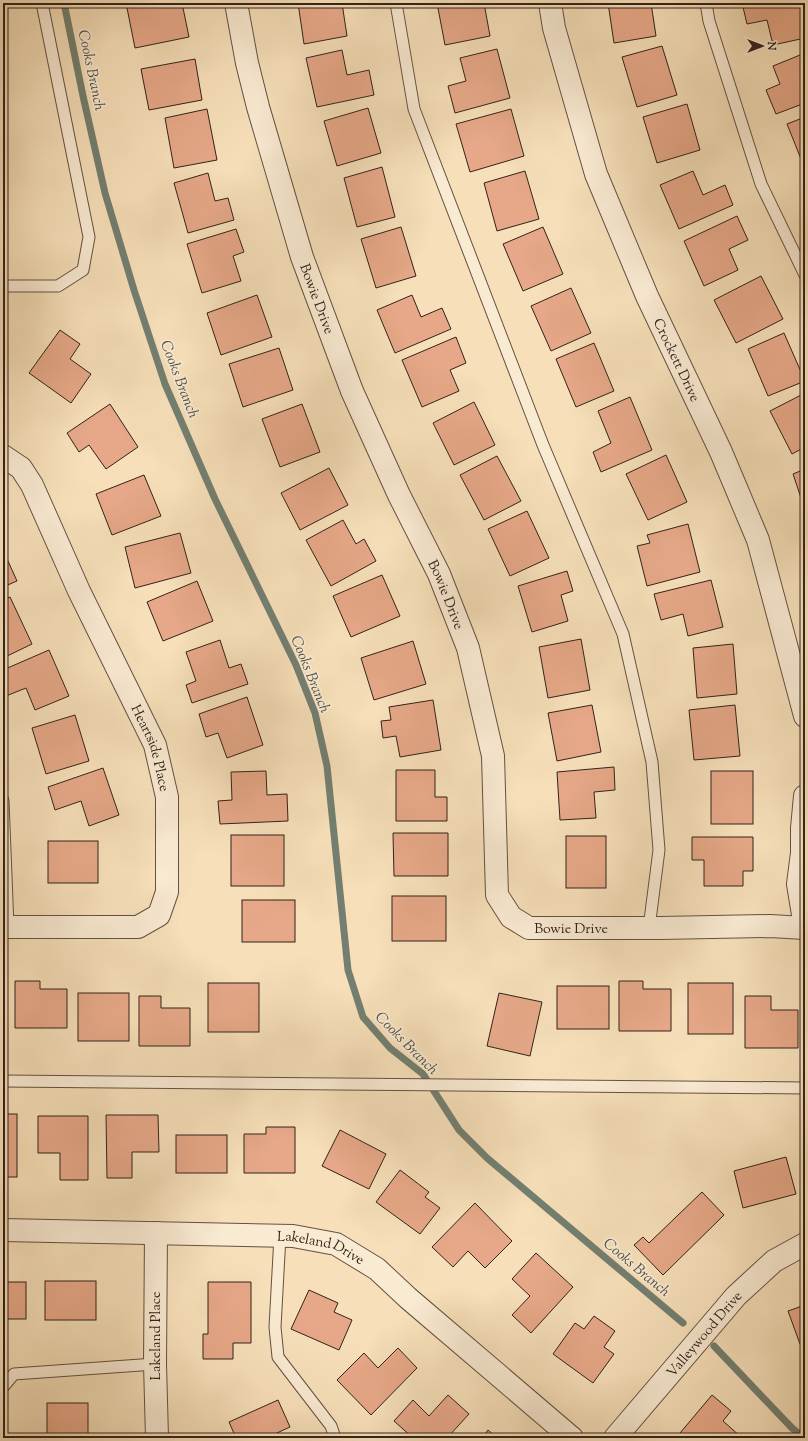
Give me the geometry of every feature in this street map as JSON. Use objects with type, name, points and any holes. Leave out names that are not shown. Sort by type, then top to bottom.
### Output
[{"type":"street","name":"Bowie Drive","points":[[236,3],[247,63],[258,107],[302,257],[352,391],[399,495],[439,574],[468,648],[493,756],[497,895],[510,917],[529,928],[770,926],[805,928]]},
{"type":"street","name":"Crockett Drive","points":[[550,3],[554,28],[596,174],[647,296],[721,452],[758,540],[805,716]]},
{"type":"street","name":"Heartside Place","points":[[3,456],[21,468],[32,485],[79,591],[155,745],[167,797],[167,892],[159,915],[138,927],[6,927]]},
{"type":"street","points":[[805,796],[802,828],[802,854],[798,884],[805,928]]},
{"type":"street","name":"Lakeland Drive","points":[[3,1230],[293,1236],[336,1244],[377,1269],[414,1303],[572,1438]]},
{"type":"street","name":"Lakeland Place","points":[[156,1233],[155,1364],[157,1438]]},
{"type":"street","name":"Valleywood Drive","points":[[615,1438],[736,1296],[774,1262],[805,1244]]},
{"type":"lane","points":[[3,286],[58,286],[83,270],[89,236],[42,3]]},
{"type":"lane","points":[[396,3],[414,109],[543,445],[623,634],[652,762],[659,850],[649,928]]},
{"type":"lane","points":[[706,3],[709,20],[761,184],[805,275]]},
{"type":"lane","points":[[3,800],[6,927]]},
{"type":"lane","points":[[3,1081],[805,1088]]},
{"type":"lane","points":[[280,1236],[275,1327],[278,1357],[331,1426],[335,1438]]},
{"type":"lane","points":[[3,1387],[14,1374],[155,1364]]},
{"type":"building","points":[[126,3],[182,3],[189,37],[135,48]]},
{"type":"building","points":[[298,3],[342,3],[347,36],[304,44]]},
{"type":"building","points":[[437,3],[484,3],[490,36],[445,45]]},
{"type":"building","points":[[608,3],[651,3],[656,36],[614,43]]},
{"type":"building","points":[[742,3],[800,3],[805,29],[805,38],[773,45],[767,20],[747,24]]},
{"type":"building","points":[[662,46],[677,95],[637,107],[622,57]]},
{"type":"building","points":[[497,49],[510,98],[455,113],[448,86],[466,81],[460,58]]},
{"type":"building","points":[[342,50],[347,75],[369,70],[374,95],[317,107],[306,58]]},
{"type":"building","points":[[805,53],[805,103],[776,114],[766,90],[780,84],[773,66]]},
{"type":"building","points":[[195,59],[202,100],[149,110],[141,69]]},
{"type":"building","points":[[687,104],[700,150],[657,163],[643,117]]},
{"type":"building","points":[[368,108],[381,153],[337,166],[324,121]]},
{"type":"building","points":[[207,109],[217,160],[174,168],[165,118]]},
{"type":"building","points":[[511,109],[524,156],[470,172],[456,124]]},
{"type":"building","points":[[805,117],[805,169],[787,124]]},
{"type":"building","points":[[382,167],[395,217],[357,227],[344,178]]},
{"type":"building","points":[[525,171],[539,219],[497,231],[484,183]]},
{"type":"building","points":[[693,171],[703,195],[725,185],[733,205],[679,229],[660,185]]},
{"type":"building","points":[[208,173],[215,201],[228,198],[234,220],[188,233],[174,183]]},
{"type":"building","points":[[737,216],[748,240],[729,249],[738,270],[704,286],[684,241]]},
{"type":"building","points":[[401,227],[416,276],[376,288],[361,239]]},
{"type":"building","points":[[543,227],[563,274],[523,291],[503,244]]},
{"type":"building","points":[[236,229],[244,252],[233,256],[241,281],[202,293],[187,244]]},
{"type":"building","points":[[761,276],[783,319],[736,343],[714,300]]},
{"type":"building","points":[[571,288],[591,333],[551,351],[531,306]]},
{"type":"building","points":[[257,295],[272,337],[221,355],[207,313]]},
{"type":"building","points":[[412,295],[421,317],[442,308],[451,329],[395,353],[377,310]]},
{"type":"building","points":[[60,330],[80,344],[70,359],[91,374],[71,403],[29,373]]},
{"type":"building","points":[[784,333],[805,381],[768,396],[748,349]]},
{"type":"building","points":[[3,336],[6,336],[6,382],[3,382]]},
{"type":"building","points":[[456,337],[466,363],[450,370],[459,391],[422,407],[402,360]]},
{"type":"building","points":[[594,343],[614,391],[576,407],[556,359]]},
{"type":"building","points":[[279,348],[293,390],[243,407],[229,364]]},
{"type":"building","points":[[805,393],[805,447],[792,454],[770,411]]},
{"type":"building","points":[[630,397],[652,450],[601,472],[593,452],[611,443],[598,411]]},
{"type":"building","points":[[474,402],[495,445],[454,465],[433,423]]},
{"type":"building","points":[[110,404],[138,447],[106,469],[89,445],[79,452],[67,433]]},
{"type":"building","points":[[302,404],[320,452],[280,467],[262,419]]},
{"type":"building","points":[[666,455],[687,502],[648,520],[626,474]]},
{"type":"building","points":[[497,456],[521,501],[484,520],[460,475]]},
{"type":"building","points":[[329,468],[348,505],[300,530],[281,493]]},
{"type":"building","points":[[805,469],[805,510],[793,474]]},
{"type":"building","points":[[144,475],[161,516],[112,535],[96,494]]},
{"type":"building","points":[[527,511],[549,558],[510,576],[488,529]]},
{"type":"building","points":[[343,520],[356,544],[364,539],[376,561],[331,586],[306,540]]},
{"type":"building","points":[[688,524],[700,572],[647,586],[637,546],[650,543],[647,535]]},
{"type":"building","points":[[180,533],[191,573],[135,588],[125,547]]},
{"type":"building","points":[[3,550],[17,581],[3,587]]},
{"type":"building","points":[[567,571],[573,591],[561,595],[568,621],[532,632],[518,586]]},
{"type":"building","points":[[382,575],[400,616],[351,637],[333,596]]},
{"type":"building","points":[[711,580],[723,627],[688,636],[683,614],[661,620],[654,594]]},
{"type":"building","points":[[197,581],[213,621],[163,641],[147,602]]},
{"type":"building","points":[[10,597],[32,644],[3,658],[3,600]]},
{"type":"building","points":[[581,639],[590,690],[548,698],[539,647]]},
{"type":"building","points":[[220,640],[229,668],[241,664],[248,684],[192,703],[186,685],[196,681],[186,652]]},
{"type":"building","points":[[413,641],[426,684],[374,700],[361,658]]},
{"type":"building","points":[[733,644],[737,694],[697,698],[693,648]]},
{"type":"building","points":[[49,650],[69,696],[35,710],[26,688],[6,696],[3,690],[3,670]]},
{"type":"building","points":[[247,697],[263,745],[227,758],[218,733],[206,737],[199,714]]},
{"type":"building","points":[[433,700],[441,750],[400,757],[396,736],[383,738],[381,721],[391,720],[389,707]]},
{"type":"building","points":[[592,705],[601,752],[557,761],[548,713]]},
{"type":"building","points":[[735,705],[740,756],[694,760],[689,710]]},
{"type":"building","points":[[75,715],[89,761],[46,774],[32,728]]},
{"type":"building","points":[[614,767],[615,790],[594,792],[596,818],[560,820],[557,772]]},
{"type":"building","points":[[103,768],[119,815],[89,826],[81,801],[55,810],[48,787]]},
{"type":"building","points":[[396,770],[435,770],[435,797],[447,797],[447,821],[396,821]]},
{"type":"building","points":[[266,771],[267,795],[287,794],[288,821],[220,824],[218,801],[232,800],[231,772]]},
{"type":"building","points":[[711,771],[753,771],[753,824],[711,824]]},
{"type":"building","points":[[393,833],[448,833],[448,876],[394,876]]},
{"type":"building","points":[[231,835],[284,835],[284,886],[231,886]]},
{"type":"building","points":[[566,836],[606,836],[606,888],[566,888]]},
{"type":"building","points":[[692,837],[753,837],[753,871],[743,871],[743,886],[704,886],[704,860],[692,860]]},
{"type":"building","points":[[48,841],[98,841],[98,883],[48,883]]},
{"type":"building","points":[[392,896],[446,896],[446,941],[392,941]]},
{"type":"building","points":[[242,900],[295,900],[295,942],[242,942]]},
{"type":"building","points":[[3,981],[5,981],[5,1030],[3,1030]]},
{"type":"building","points":[[15,981],[40,981],[40,989],[67,989],[67,1028],[15,1028]]},
{"type":"building","points":[[619,981],[643,981],[643,989],[671,989],[671,1031],[619,1031]]},
{"type":"building","points":[[208,983],[259,983],[259,1032],[208,1032]]},
{"type":"building","points":[[688,983],[733,983],[733,1034],[688,1034]]},
{"type":"building","points":[[557,986],[609,986],[609,1029],[557,1029]]},
{"type":"building","points":[[78,993],[129,993],[129,1041],[78,1041]]},
{"type":"building","points":[[499,993],[542,1002],[530,1056],[487,1046]]},
{"type":"building","points":[[139,996],[161,996],[161,1008],[190,1008],[190,1046],[139,1046]]},
{"type":"building","points":[[745,996],[771,996],[771,1010],[798,1010],[798,1048],[745,1048]]},
{"type":"building","points":[[3,1114],[17,1114],[17,1177],[3,1177]]},
{"type":"building","points":[[106,1115],[158,1115],[159,1152],[132,1152],[132,1178],[107,1178]]},
{"type":"building","points":[[38,1116],[88,1116],[88,1180],[60,1180],[60,1153],[38,1153]]},
{"type":"building","points":[[266,1127],[295,1127],[295,1173],[244,1173],[244,1134],[266,1134]]},
{"type":"building","points":[[340,1130],[386,1154],[369,1189],[322,1166]]},
{"type":"building","points":[[176,1135],[227,1135],[227,1173],[176,1173]]},
{"type":"building","points":[[786,1157],[796,1194],[743,1208],[734,1171]]},
{"type":"building","points":[[400,1170],[429,1192],[425,1197],[440,1208],[420,1234],[376,1202]]},
{"type":"building","points":[[702,1192],[724,1215],[663,1275],[634,1245],[643,1237],[649,1243]]},
{"type":"building","points":[[475,1203],[512,1241],[485,1268],[468,1251],[453,1267],[432,1247]]},
{"type":"building","points":[[536,1253],[573,1287],[531,1333],[512,1315],[530,1296],[512,1279]]},
{"type":"building","points":[[45,1281],[96,1281],[96,1320],[45,1320]]},
{"type":"building","points":[[3,1282],[26,1282],[26,1319],[3,1319]]},
{"type":"building","points":[[208,1282],[251,1282],[251,1343],[233,1343],[233,1359],[203,1359],[203,1334],[208,1334]]},
{"type":"building","points":[[309,1290],[338,1303],[334,1312],[352,1320],[339,1350],[291,1329]]},
{"type":"building","points":[[805,1305],[805,1342],[800,1344],[788,1311]]},
{"type":"building","points":[[594,1316],[615,1331],[604,1347],[614,1354],[593,1383],[553,1354],[575,1323],[584,1329]]},
{"type":"building","points":[[398,1348],[417,1368],[371,1415],[337,1380],[364,1353],[378,1368]]},
{"type":"building","points":[[448,1395],[469,1414],[447,1438],[413,1438],[394,1421],[413,1400],[429,1416]]},
{"type":"building","points":[[712,1395],[731,1411],[723,1421],[741,1437],[740,1438],[685,1438],[680,1433]]},
{"type":"building","points":[[278,1400],[290,1427],[266,1438],[236,1438],[229,1422]]},
{"type":"building","points":[[47,1403],[88,1403],[88,1438],[47,1438]]},
{"type":"building","points":[[488,1430],[497,1438],[482,1438]]},
{"type":"waterway","name":"Cooks Branch","points":[[64,3],[105,193],[134,290],[165,384],[215,499],[296,665],[315,713],[327,766],[348,970],[363,1017],[390,1048],[423,1074],[459,1130],[487,1158],[683,1323]]},
{"type":"waterway","name":"Cooks Branch","points":[[714,1346],[792,1428],[804,1438]]}]
